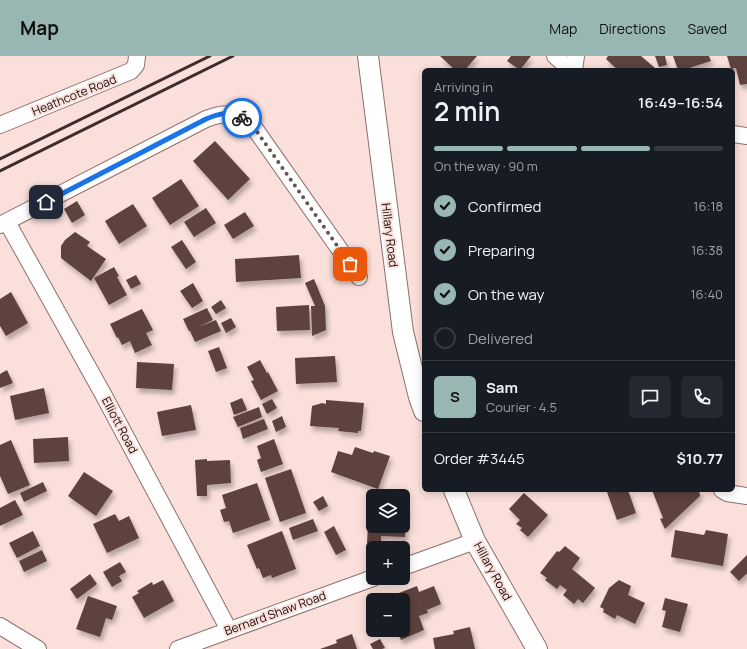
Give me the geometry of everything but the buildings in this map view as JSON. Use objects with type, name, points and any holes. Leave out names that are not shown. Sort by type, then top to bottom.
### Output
[{"type":"street","name":"Heathcote Road","points":[[0,124],[131,71],[136,65],[137,56]]},
{"type":"street","name":"Hillary Road","points":[[368,56],[403,332],[422,405]]},
{"type":"street","points":[[555,56],[570,68]]},
{"type":"street","points":[[573,68],[576,56]]},
{"type":"street","points":[[3,224],[206,119],[221,113],[232,114],[242,118],[253,126],[359,277]]},
{"type":"street","points":[[735,134],[747,136]]},
{"type":"street","name":"Elliott Road","points":[[3,224],[103,394],[229,630]]},
{"type":"street","name":"Hillary Road","points":[[455,492],[476,541],[537,649]]},
{"type":"street","points":[[725,492],[747,496]]},
{"type":"street","points":[[410,565],[476,541]]},
{"type":"street","name":"Bernard Shaw Road","points":[[178,649],[366,581]]},
{"type":"street","points":[[0,626],[38,649]]},
{"type":"railway","points":[[0,159],[210,56]]},
{"type":"railway","points":[[0,171],[233,56]]},
{"type":"way so far","points":[[242,118],[253,126],[350,264]]},
{"type":"route","points":[[46,202],[206,119],[221,113],[232,114],[242,118]]}]
